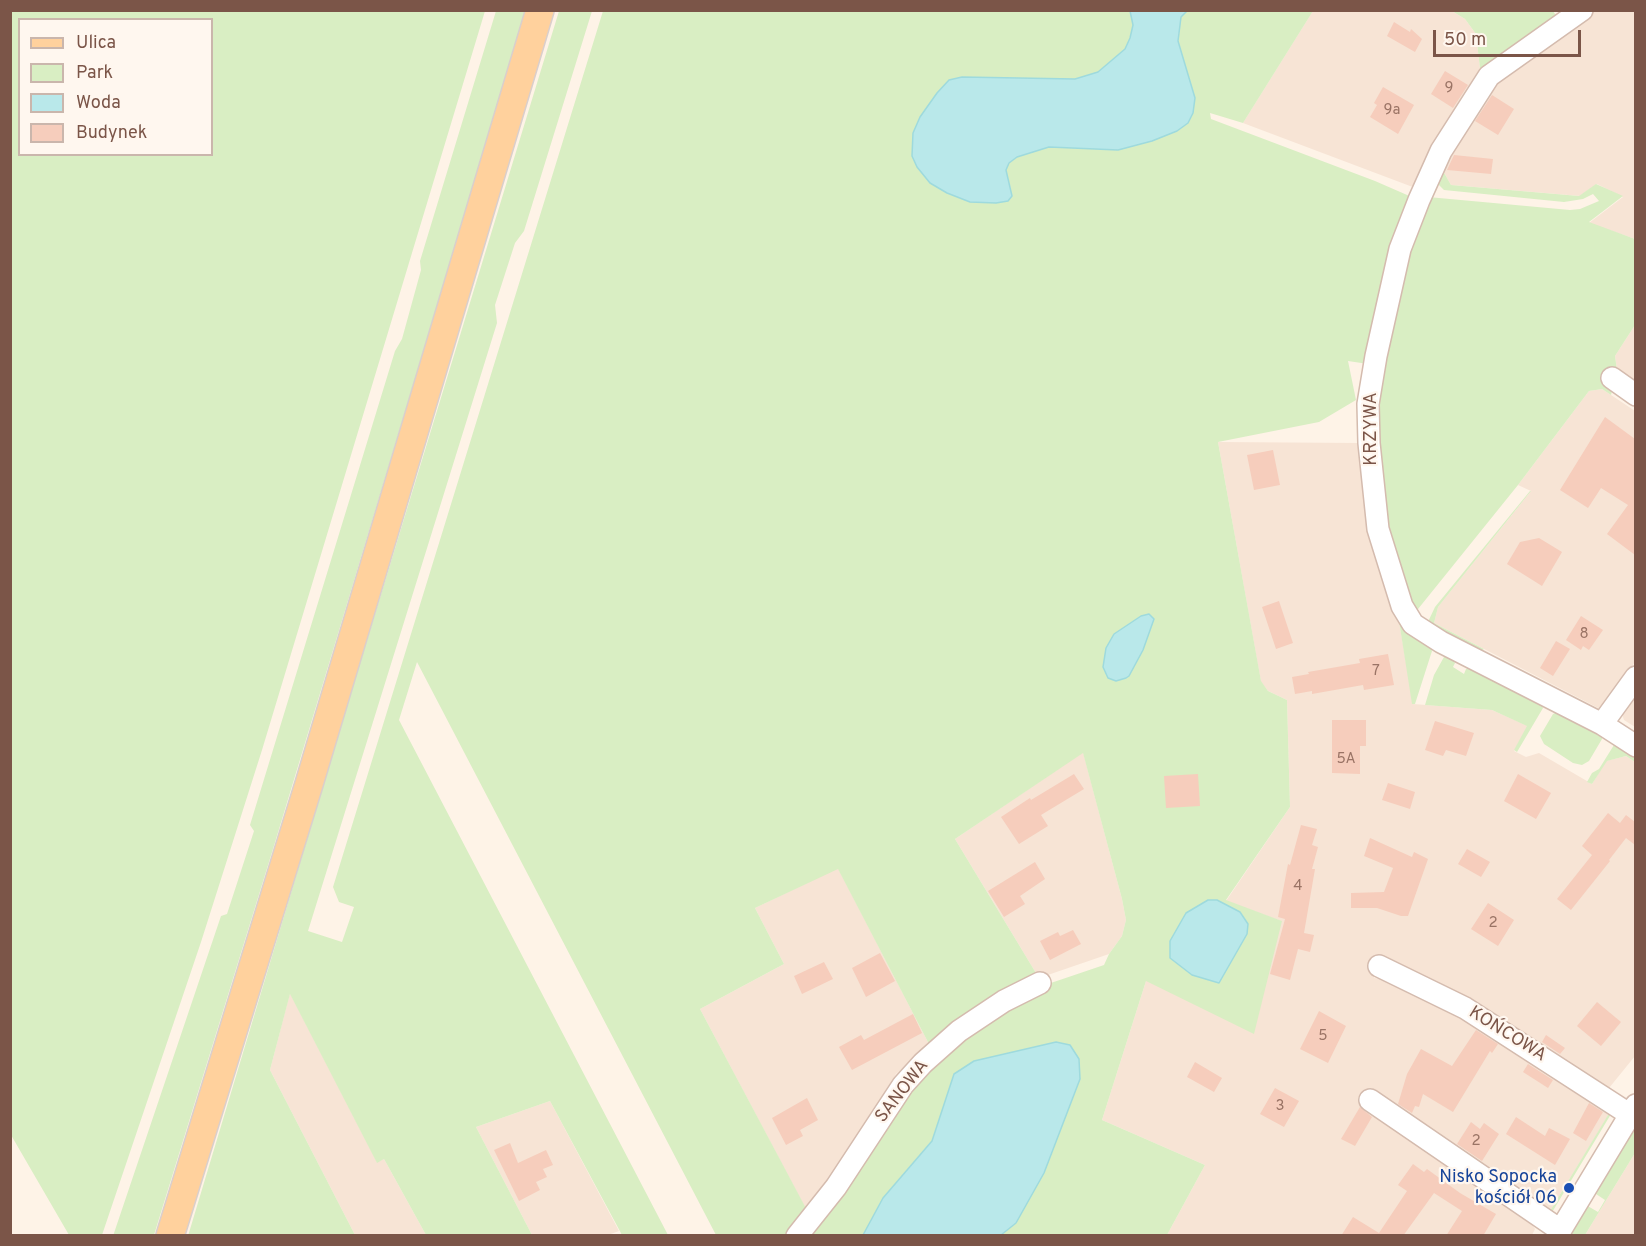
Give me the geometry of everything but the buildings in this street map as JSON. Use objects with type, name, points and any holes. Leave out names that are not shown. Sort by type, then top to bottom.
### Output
[{"type":"main road","points":[[170,1236],[329,716],[540,10]]},
{"type":"street","name":"KRZYWA","points":[[1582,10],[1489,76],[1441,151],[1400,249],[1376,356],[1368,404],[1368,433],[1378,529],[1402,606],[1413,624],[1441,642],[1602,724],[1635,746]]},
{"type":"street","points":[[1612,378],[1635,394]]},
{"type":"street","points":[[1602,724],[1635,677]]},
{"type":"street","name":"KOŃCOWA","points":[[1379,966],[1465,1008],[1632,1109]]},
{"type":"street","name":"SANOWA","points":[[797,1236],[836,1187],[903,1085],[923,1063],[959,1031],[1004,1001],[1040,983]]},
{"type":"street","points":[[1370,1100],[1559,1233],[1632,1109]]},
{"type":"shaded area","points":[[1313,11],[1452,11],[1465,19],[1476,34],[1481,77],[1418,189],[1243,123]]},
{"type":"shaded area","points":[[1592,11],[1635,11],[1635,239],[1589,223],[1623,197],[1597,184],[1580,196],[1451,185],[1442,169],[1488,86]]},
{"type":"shaded area","points":[[1635,325],[1635,382],[1617,370],[1615,356]]},
{"type":"shaded area","points":[[1602,389],[1635,411],[1635,662],[1600,709],[1434,623],[1438,607],[1531,491],[1518,485],[1589,391]]},
{"type":"shaded area","points":[[1218,442],[1360,443],[1381,567],[1399,621],[1413,704],[1492,710],[1528,726],[1514,751],[1526,757],[1539,753],[1592,784],[1606,761],[1626,756],[1635,762],[1635,1056],[1605,1093],[1400,970],[1379,954],[1375,964],[1374,978],[1396,981],[1433,997],[1612,1109],[1550,1211],[1526,1216],[1535,1229],[1532,1235],[1167,1235],[1205,1165],[1102,1120],[1146,981],[1281,921],[1226,901],[1290,807],[1287,700],[1268,691],[1261,682]]},
{"type":"shaded area","points":[[1635,692],[1635,727],[1624,720],[1621,711]]},
{"type":"shaded area","points":[[1083,752],[1126,920],[1122,936],[1109,954],[1039,978],[955,839]]},
{"type":"shaded area","points":[[838,868],[930,1046],[896,1074],[809,1215],[700,1009],[784,964],[755,908]]},
{"type":"shaded area","points":[[290,993],[377,1162],[384,1159],[426,1235],[355,1235],[270,1070]]},
{"type":"shaded area","points":[[550,1101],[619,1231],[608,1235],[532,1235],[476,1127]]},
{"type":"shaded area","points":[[1635,1153],[1635,1235],[1585,1235]]},
{"type":"green space","points":[[10,11],[485,11],[262,750],[201,942],[102,1235],[69,1235],[11,1135]]},
{"type":"green space","points":[[496,11],[526,11],[154,1235],[113,1236],[221,916],[227,914],[254,831],[250,825],[395,351],[402,339],[421,270],[420,261]]},
{"type":"green space","points":[[559,11],[592,11],[524,231],[515,243],[495,305],[497,323],[308,931],[342,942],[354,907],[339,902],[333,887],[603,11],[1130,11],[1133,25],[1125,49],[1098,72],[1075,79],[962,77],[1011,190],[1006,170],[1009,163],[1017,157],[1049,147],[1118,150],[1152,141],[1177,131],[1195,98],[1178,42],[1181,17],[1187,11],[1313,11],[1243,123],[1210,113],[1211,119],[1414,198],[1368,364],[1348,361],[1356,400],[1319,422],[1218,442],[1261,681],[1268,691],[1287,700],[1290,807],[1226,900],[1282,921],[1254,1034],[1146,981],[1102,1120],[1205,1165],[1167,1235],[1001,1235],[1016,1223],[954,1074],[932,1141],[883,1198],[863,1235],[804,1235],[904,1093],[938,1055],[1042,986],[1104,965],[1122,936],[1126,920],[1122,899],[1083,753],[955,839],[1039,978],[930,1046],[838,869],[755,908],[784,964],[700,1009],[809,1214],[794,1235],[716,1235],[417,662],[399,720],[668,1235],[622,1235],[550,1101],[476,1127],[532,1235],[426,1235],[384,1159],[377,1163],[290,994],[270,1070],[355,1235],[188,1236]]},
{"type":"green space","points":[[1452,11],[1553,11],[1559,20],[1481,77],[1476,34],[1465,19]]},
{"type":"green space","points":[[1488,86],[1442,169],[1451,185],[1579,196],[1596,184],[1623,196],[1589,222],[1635,239],[1635,325],[1615,356],[1617,370],[1611,395],[1602,389],[1589,391],[1518,485],[1414,614],[1393,567],[1371,437],[1398,278],[1428,197],[1570,210],[1580,209],[1599,201],[1593,194],[1583,199],[1564,202],[1444,190],[1437,183],[1435,174]]},
{"type":"green space","points":[[1530,491],[1438,607],[1434,623],[1484,649],[1476,654],[1426,626],[1435,607]]},
{"type":"green space","points":[[1399,621],[1430,643],[1432,651],[1415,704],[1412,704]]},
{"type":"green space","points":[[1451,655],[1455,663],[1453,667],[1464,674],[1466,669],[1475,666],[1540,699],[1543,708],[1517,752],[1514,750],[1527,726],[1492,710],[1425,705],[1434,675],[1444,657]]},
{"type":"green space","points":[[1562,710],[1601,729],[1602,739],[1589,761],[1582,765],[1573,763],[1544,744],[1540,736],[1553,714]]},
{"type":"green space","points":[[1622,743],[1635,752],[1635,762],[1626,756],[1607,761],[1592,784],[1587,782],[1592,773],[1599,769],[1614,745]]},
{"type":"green space","points":[[1614,1109],[1551,1214],[1550,1211],[1611,1110]]},
{"type":"green space","points":[[1635,1122],[1635,1153],[1585,1235],[1567,1236],[1586,1205],[1598,1212],[1605,1200],[1593,1192]]},
{"type":"water","points":[[1130,11],[1187,11],[1181,17],[1178,41],[1195,98],[1193,113],[1188,123],[1177,131],[1152,141],[1118,150],[1049,147],[1017,157],[1009,163],[1006,170],[1012,196],[1008,201],[996,203],[970,202],[947,193],[930,183],[917,167],[912,156],[913,133],[920,117],[949,80],[962,77],[1075,79],[1098,72],[1125,49],[1133,25]]},
{"type":"water","points":[[1149,614],[1154,619],[1143,650],[1129,676],[1116,681],[1108,678],[1103,667],[1106,648],[1114,634],[1141,616]]},
{"type":"water","points":[[1208,900],[1217,900],[1240,912],[1248,924],[1247,934],[1219,983],[1192,975],[1170,958],[1170,941],[1186,913]]},
{"type":"water","points":[[1056,1042],[1070,1045],[1079,1059],[1080,1079],[1044,1173],[1016,1223],[1001,1235],[863,1235],[883,1198],[932,1141],[954,1074],[974,1061]]},
{"type":"place","name":"Nisko Sopocka kościół 06","points":[[1569,1188]]}]
